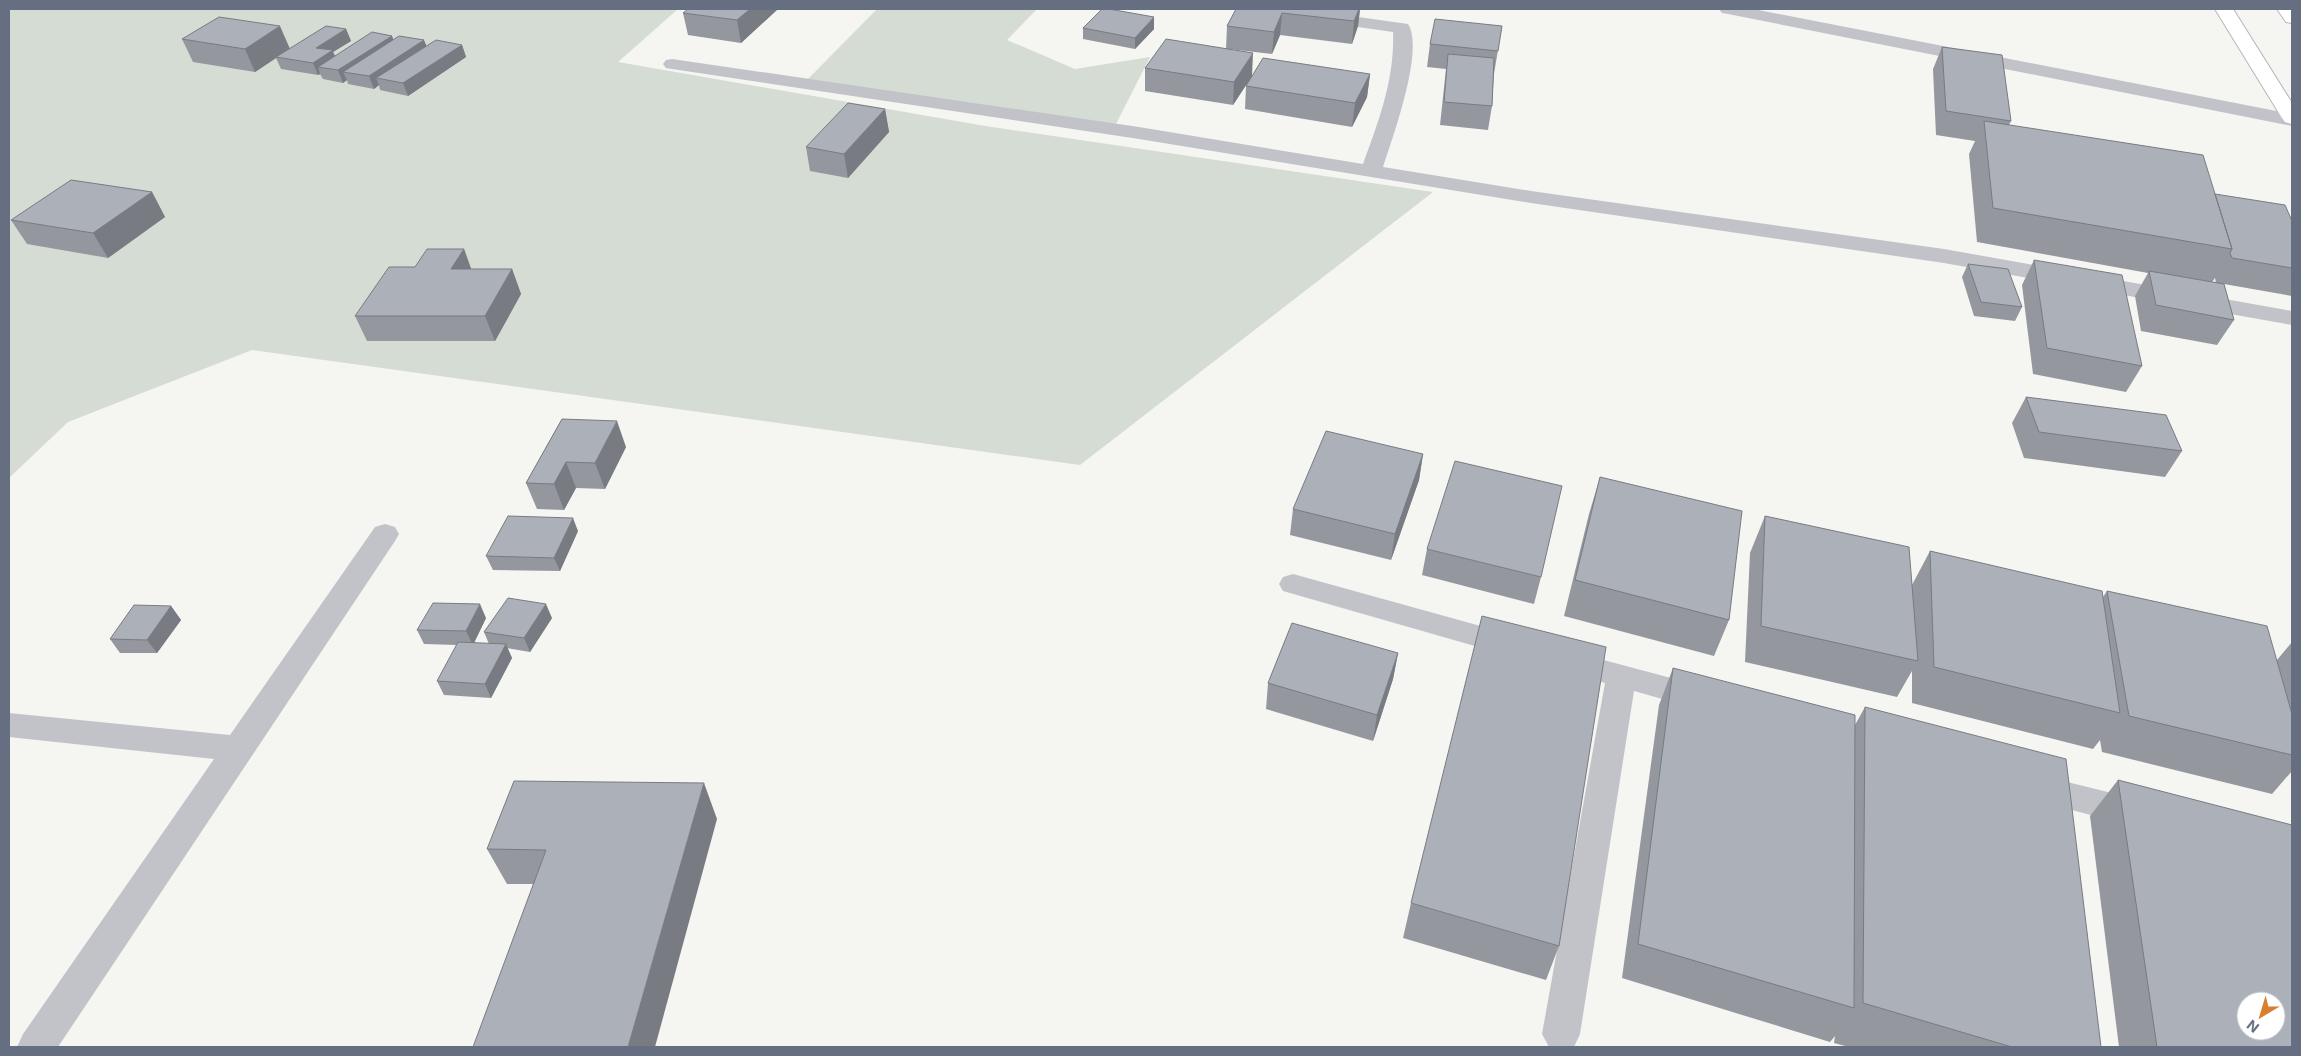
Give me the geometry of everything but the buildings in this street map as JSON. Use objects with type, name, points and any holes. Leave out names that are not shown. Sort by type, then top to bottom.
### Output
[{"type":"main road","points":[[2224,9],[2292,119]]},
{"type":"main road","points":[[2286,9],[2292,18]]},
{"type":"street","points":[[1266,9],[1402,28],[1404,43],[1396,94],[1371,170]]},
{"type":"street","points":[[1728,9],[2292,119]]},
{"type":"street","points":[[672,64],[1139,133],[1531,197],[1944,256],[2292,318]]},
{"type":"street","points":[[36,1047],[385,534]]},
{"type":"street","points":[[1293,584],[1620,677],[1726,705]]},
{"type":"street","points":[[1561,1034],[1620,677]]},
{"type":"street","points":[[9,725],[238,749]]},
{"type":"street","points":[[2006,779],[2065,809],[2159,819]]},
{"type":"shaded area","points":[[9,9],[678,9],[618,62],[985,126],[1433,192],[1080,465],[252,350],[68,422],[9,478]]},
{"type":"shaded area","points":[[877,9],[1037,9],[1007,40],[1075,69],[1150,57],[1116,124],[806,81]]}]
